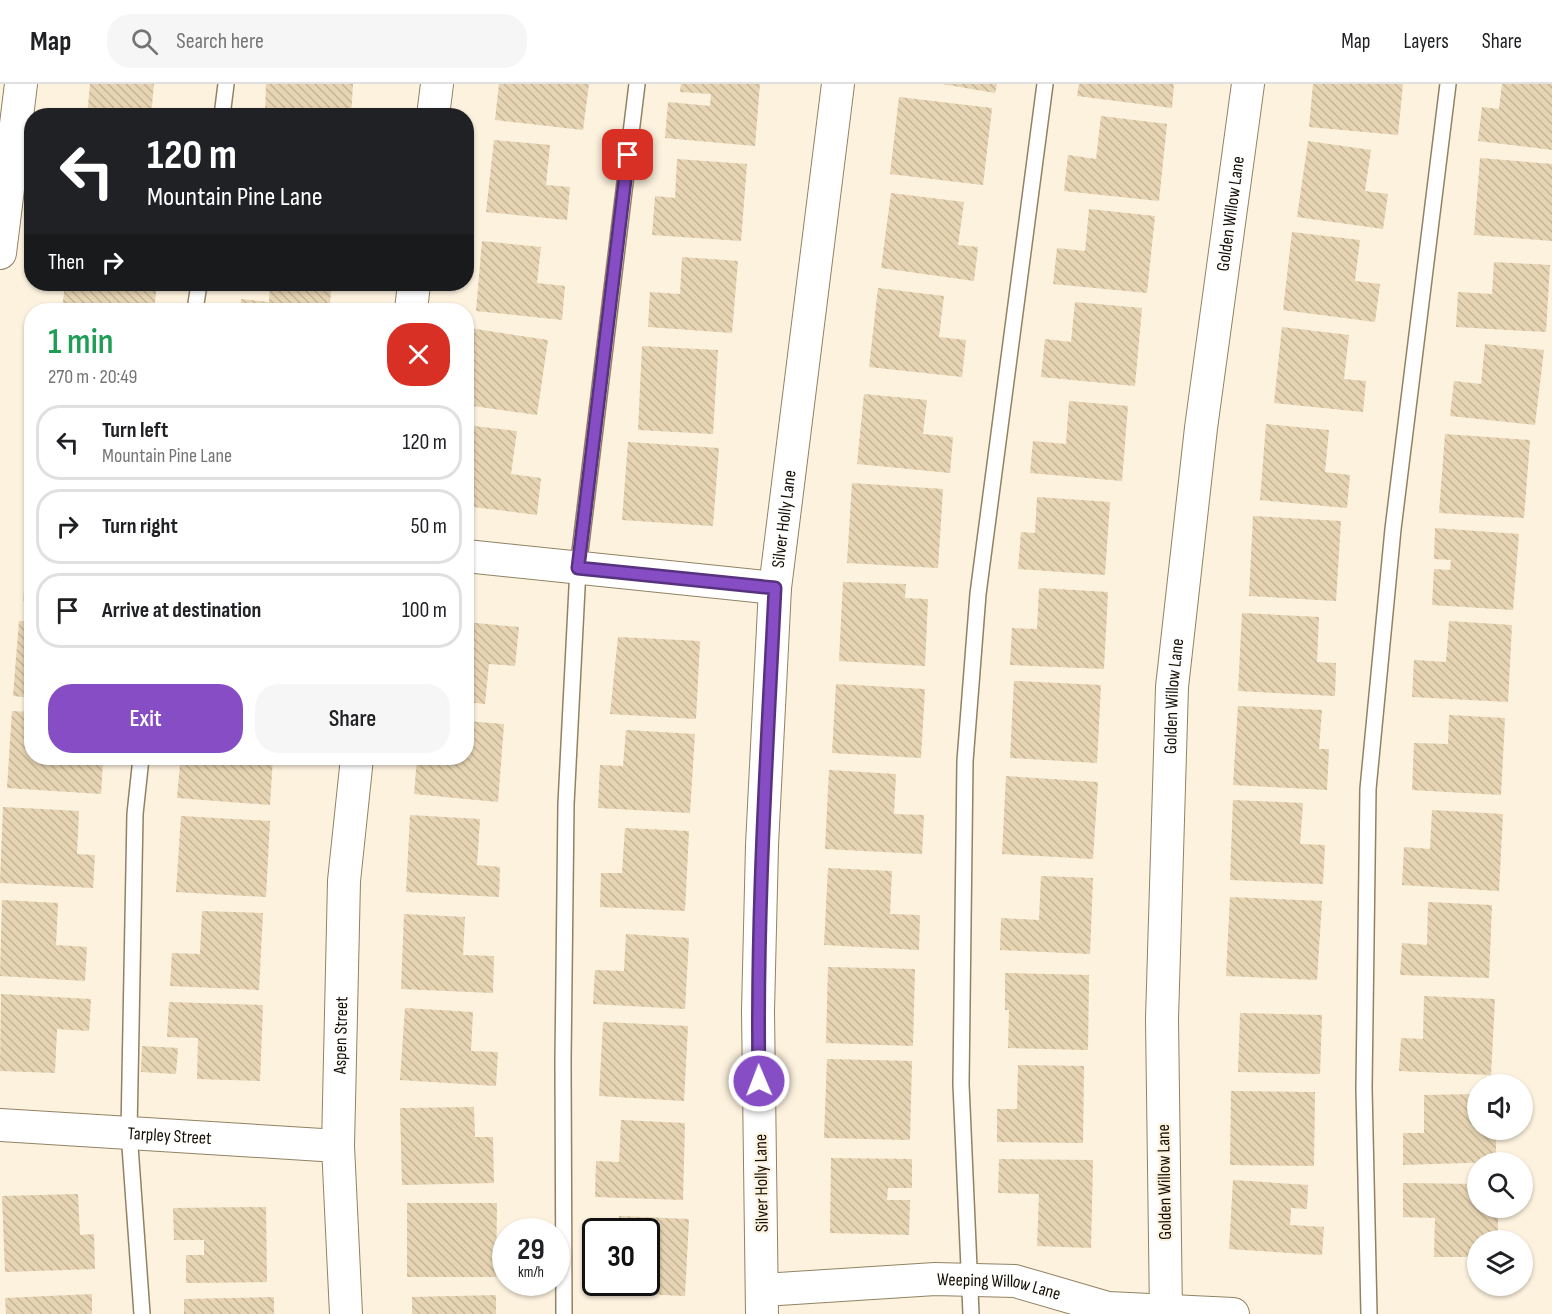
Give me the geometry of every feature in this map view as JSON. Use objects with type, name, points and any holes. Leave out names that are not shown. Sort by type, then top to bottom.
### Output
[{"type":"street","points":[[0,253],[21,84]]},
{"type":"street","points":[[434,108],[437,84]]},
{"type":"street","name":"Silver Holly Lane","points":[[762,1302],[758,1011],[762,845],[775,588],[838,84]]},
{"type":"street","name":"Golden Willow Lane","points":[[1166,1313],[1162,1019],[1172,687],[1201,428],[1248,84]]},
{"type":"street","points":[[474,557],[775,588]]},
{"type":"street","name":"Aspen Street","points":[[346,1314],[338,1146],[344,881],[356,765]]},
{"type":"street","name":"Tarpley Street","points":[[0,1125],[338,1146]]},
{"type":"street","name":"Weeping Willow Lane","points":[[762,1302],[935,1279],[1016,1281],[1108,1308],[1166,1313],[1233,1314]]},
{"type":"lane","points":[[223,108],[226,84]]},
{"type":"lane","points":[[564,1314],[563,1050],[566,804],[578,568],[637,84]]},
{"type":"lane","points":[[971,1314],[961,1084],[965,761],[978,594],[1045,84]]},
{"type":"lane","points":[[1369,1314],[1364,1088],[1368,789],[1393,529],[1448,84]]},
{"type":"lane","points":[[140,765],[135,814],[129,1132],[142,1314]]},
{"type":"building","points":[[90,84],[154,84],[152,108],[88,108]]},
{"type":"building","points":[[266,84],[353,84],[352,108],[265,108]]},
{"type":"building","points":[[499,84],[589,84],[583,130],[495,120]]},
{"type":"building","points":[[681,84],[760,84],[755,146],[665,138],[668,102],[710,106],[711,94],[680,92]]},
{"type":"building","points":[[942,84],[997,84],[995,93]]},
{"type":"building","points":[[1079,84],[1174,84],[1172,108],[1077,96]]},
{"type":"building","points":[[1313,84],[1403,84],[1398,135],[1309,127]]},
{"type":"building","points":[[1502,84],[1552,84],[1552,150],[1478,141],[1482,107],[1499,109]]},
{"type":"building","points":[[899,97],[992,108],[983,185],[890,174]]},
{"type":"building","points":[[1101,116],[1167,124],[1159,201],[1064,191],[1068,155],[1096,159]]},
{"type":"building","points":[[494,140],[550,145],[546,185],[570,187],[567,220],[486,212]]},
{"type":"building","points":[[1308,141],[1371,150],[1365,191],[1388,194],[1383,229],[1297,217]]},
{"type":"building","points":[[1480,158],[1552,164],[1552,241],[1474,235]]},
{"type":"building","points":[[677,159],[747,164],[741,241],[652,235],[655,196],[675,198]]},
{"type":"building","points":[[891,193],[964,202],[958,245],[978,247],[974,281],[881,268]]},
{"type":"building","points":[[1089,209],[1155,216],[1147,293],[1053,284],[1057,248],[1085,251]]},
{"type":"building","points":[[1292,232],[1360,240],[1355,281],[1380,284],[1375,322],[1283,310]]},
{"type":"building","points":[[482,241],[541,247],[537,283],[565,286],[562,320],[476,311]]},
{"type":"building","points":[[682,257],[738,261],[732,333],[648,327],[650,292],[680,294]]},
{"type":"building","points":[[1494,262],[1550,265],[1546,332],[1456,327],[1458,292],[1492,294]]},
{"type":"building","points":[[878,288],[944,296],[939,337],[966,340],[962,377],[869,367]]},
{"type":"building","points":[[64,291],[156,291],[155,303],[63,303]]},
{"type":"building","points":[[270,291],[331,291],[330,303],[241,303],[241,299],[269,302]]},
{"type":"building","points":[[1075,302],[1142,308],[1135,386],[1041,377],[1045,339],[1071,342]]},
{"type":"building","points":[[1282,327],[1349,335],[1344,379],[1366,381],[1363,412],[1274,403]]},
{"type":"building","points":[[474,329],[548,340],[537,415],[474,406]]},
{"type":"building","points":[[1485,344],[1544,350],[1535,425],[1450,416],[1454,381],[1481,384]]},
{"type":"building","points":[[642,346],[718,350],[713,434],[638,430]]},
{"type":"building","points":[[864,394],[927,400],[923,434],[953,437],[950,473],[857,464]]},
{"type":"building","points":[[1069,401],[1128,406],[1122,481],[1030,473],[1033,441],[1066,444]]},
{"type":"building","points":[[1266,424],[1329,430],[1325,472],[1350,475],[1347,508],[1260,500]]},
{"type":"building","points":[[474,426],[517,431],[511,474],[541,478],[537,515],[474,507]]},
{"type":"building","points":[[1445,434],[1530,440],[1524,518],[1439,513]]},
{"type":"building","points":[[628,442],[719,448],[713,526],[622,520]]},
{"type":"building","points":[[852,483],[943,489],[938,568],[847,563]]},
{"type":"building","points":[[1037,497],[1110,502],[1105,575],[1018,569],[1021,532],[1035,533]]},
{"type":"building","points":[[1253,516],[1341,521],[1336,601],[1249,596]]},
{"type":"building","points":[[1435,528],[1519,534],[1513,610],[1432,605],[1434,569],[1450,570],[1451,560],[1434,559]]},
{"type":"building","points":[[843,582],[906,584],[905,598],[928,599],[925,666],[839,661]]},
{"type":"building","points":[[1039,588],[1108,592],[1104,669],[1010,665],[1012,628],[1037,629]]},
{"type":"building","points":[[1242,613],[1319,617],[1317,662],[1336,663],[1335,696],[1238,691]]},
{"type":"building","points":[[19,621],[24,621],[24,697],[13,696]]},
{"type":"building","points":[[1449,621],[1512,625],[1508,702],[1412,697],[1414,660],[1446,662]]},
{"type":"building","points":[[474,623],[519,627],[515,666],[489,664],[485,704],[474,703]]},
{"type":"building","points":[[618,637],[700,641],[696,719],[610,714]]},
{"type":"building","points":[[1014,681],[1101,685],[1097,763],[1010,758]]},
{"type":"building","points":[[836,684],[925,689],[921,758],[832,753]]},
{"type":"building","points":[[1238,706],[1322,710],[1319,749],[1329,749],[1327,790],[1233,785]]},
{"type":"building","points":[[12,711],[24,712],[24,765],[103,765],[101,794],[7,788]]},
{"type":"building","points":[[1449,715],[1505,718],[1501,795],[1412,790],[1414,743],[1448,744]]},
{"type":"building","points":[[474,722],[504,724],[498,802],[414,794],[416,765],[474,765]]},
{"type":"building","points":[[626,730],[695,734],[690,813],[598,808],[600,765],[623,766]]},
{"type":"building","points":[[180,765],[273,765],[270,805],[177,798]]},
{"type":"building","points":[[829,770],[896,774],[894,814],[924,815],[922,854],[825,849]]},
{"type":"building","points":[[1006,776],[1098,782],[1093,859],[1002,854]]},
{"type":"building","points":[[1233,800],[1303,803],[1300,844],[1325,845],[1323,884],[1230,880]]},
{"type":"building","points":[[3,807],[79,811],[77,854],[95,855],[93,888],[0,883]]},
{"type":"building","points":[[1432,810],[1503,814],[1499,891],[1402,885],[1404,847],[1430,849]]},
{"type":"building","points":[[410,815],[480,819],[477,865],[500,867],[499,897],[406,892]]},
{"type":"building","points":[[181,816],[270,821],[266,897],[176,892]]},
{"type":"building","points":[[625,828],[689,831],[685,911],[600,907],[601,873],[622,873]]},
{"type":"building","points":[[828,868],[892,871],[890,914],[920,915],[919,950],[824,945]]},
{"type":"building","points":[[1041,876],[1093,878],[1090,954],[1000,950],[1001,918],[1039,920]]},
{"type":"building","points":[[1230,897],[1322,901],[1317,980],[1226,976]]},
{"type":"building","points":[[2,900],[58,903],[56,945],[87,947],[85,981],[0,976]]},
{"type":"building","points":[[1428,902],[1492,905],[1489,978],[1400,975],[1402,943],[1427,945]]},
{"type":"building","points":[[202,911],[263,913],[259,990],[170,986],[172,953],[200,954]]},
{"type":"building","points":[[404,914],[465,917],[463,955],[494,956],[493,993],[401,989]]},
{"type":"building","points":[[626,934],[689,938],[685,1009],[593,1004],[595,970],[624,971]]},
{"type":"building","points":[[828,967],[915,969],[913,1046],[826,1043]]},
{"type":"building","points":[[1005,973],[1089,975],[1088,1050],[1008,1048],[1009,1010],[1005,1010]]},
{"type":"building","points":[[1,994],[91,999],[89,1031],[57,1029],[55,1073],[0,1071]]},
{"type":"building","points":[[1424,996],[1495,999],[1491,1074],[1399,1071],[1401,1038],[1423,1039]]},
{"type":"building","points":[[169,1002],[263,1005],[260,1081],[197,1079],[198,1038],[167,1037]]},
{"type":"building","points":[[405,1008],[473,1012],[471,1051],[498,1052],[496,1086],[400,1080]]},
{"type":"building","points":[[1240,1013],[1322,1015],[1320,1074],[1238,1072]]},
{"type":"building","points":[[603,1022],[688,1026],[684,1101],[599,1096]]},
{"type":"building","points":[[142,1046],[178,1048],[176,1074],[141,1072]]},
{"type":"building","points":[[827,1059],[912,1061],[910,1140],[824,1138]]},
{"type":"building","points":[[1018,1065],[1084,1066],[1083,1143],[997,1142],[997,1109],[1017,1109]]},
{"type":"building","points":[[1231,1091],[1315,1092],[1314,1166],[1230,1165]]},
{"type":"building","points":[[1467,1094],[1467,1140],[1496,1140],[1496,1152],[1467,1152],[1467,1163],[1403,1165],[1403,1133],[1424,1133],[1424,1095]]},
{"type":"building","points":[[474,1107],[475,1137],[493,1137],[494,1183],[402,1185],[400,1108]]},
{"type":"building","points":[[621,1120],[685,1123],[683,1200],[595,1197],[596,1161],[619,1162]]},
{"type":"building","points":[[831,1158],[912,1159],[912,1188],[888,1188],[887,1200],[910,1200],[909,1235],[830,1233]]},
{"type":"building","points":[[999,1159],[1093,1160],[1091,1248],[1037,1246],[1039,1194],[998,1193]]},
{"type":"building","points":[[1233,1180],[1308,1185],[1307,1209],[1291,1208],[1290,1225],[1324,1227],[1322,1255],[1229,1249]]},
{"type":"building","points":[[1403,1183],[1467,1184],[1467,1218],[1498,1218],[1498,1230],[1467,1230],[1467,1257],[1434,1257],[1435,1218],[1403,1217]]},
{"type":"building","points":[[78,1194],[80,1235],[94,1234],[95,1269],[5,1272],[2,1196]]},
{"type":"building","points":[[407,1203],[497,1203],[497,1218],[492,1218],[492,1277],[407,1277]]},
{"type":"building","points":[[266,1207],[267,1282],[186,1283],[186,1255],[204,1255],[204,1240],[174,1240],[173,1208]]},
{"type":"building","points":[[619,1216],[689,1219],[685,1296],[660,1295],[660,1218],[619,1218]]},
{"type":"building","points":[[92,1294],[92,1314],[6,1314],[5,1298]]},
{"type":"building","points":[[492,1295],[496,1296],[496,1314],[412,1314],[412,1297]]},
{"type":"building","points":[[274,1297],[274,1314],[184,1314],[184,1299]]},
{"type":"route","points":[[628,155],[578,568],[775,588],[762,845],[758,1011],[759,1081]]}]
